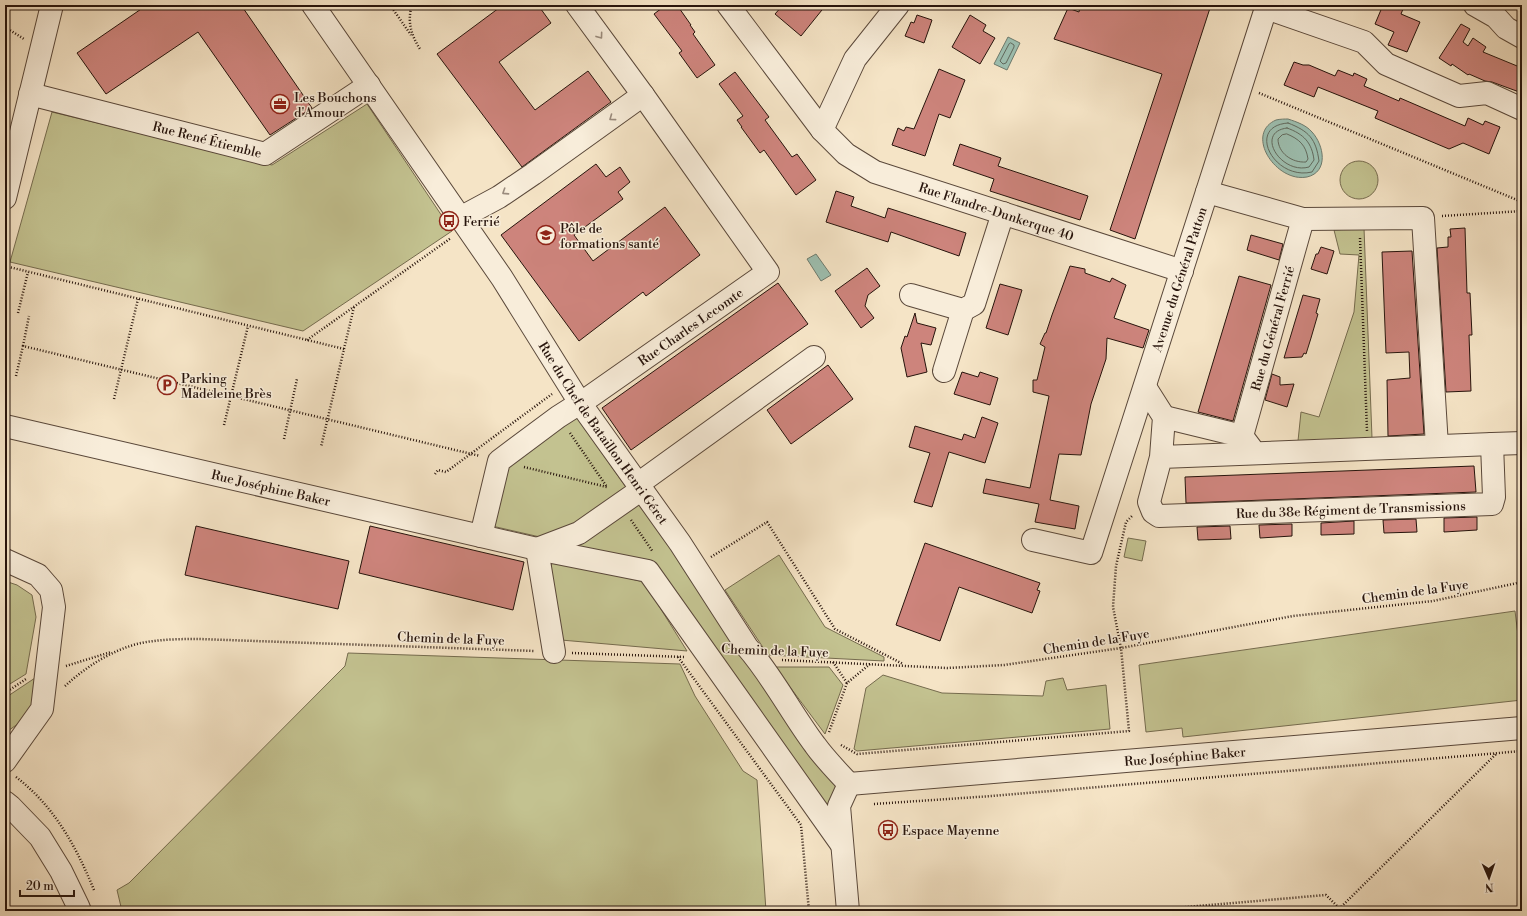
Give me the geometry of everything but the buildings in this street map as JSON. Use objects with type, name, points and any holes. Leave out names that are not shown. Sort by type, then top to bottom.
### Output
[{"type":"street","points":[[5,198],[52,5]]},
{"type":"street","name":"Rue du Chef de Bataillon Henri Géret","points":[[313,5],[369,85],[456,228],[502,278],[580,403],[640,486],[752,653],[790,706],[821,741],[849,784]]},
{"type":"street","points":[[456,228],[644,95],[577,5]]},
{"type":"street","name":"Rue Flandre-Dunkerque 40","points":[[728,5],[822,130],[846,154],[875,172],[1182,271]]},
{"type":"street","points":[[822,130],[855,59],[898,5]]},
{"type":"street","points":[[1475,5],[1496,17],[1506,28],[1522,37]]},
{"type":"street","points":[[1267,7],[1364,42],[1386,64],[1459,96],[1487,93],[1522,109]]},
{"type":"street","name":"Avenue du Général Patton","points":[[1033,540],[1091,553],[1267,7]]},
{"type":"street","name":"Rue René Étiemble","points":[[30,94],[265,154],[369,85]]},
{"type":"street","name":"Rue Charles Lecomte","points":[[499,461],[558,417],[592,396],[768,272],[644,95]]},
{"type":"street","points":[[1207,192],[1303,219],[1423,218],[1437,446]]},
{"type":"street","points":[[944,371],[963,310],[974,304],[1004,213]]},
{"type":"street","name":"Rue du Général Ferrié","points":[[1242,436],[1303,219]]},
{"type":"street","points":[[911,295],[963,310]]},
{"type":"street","points":[[554,652],[537,549],[579,533],[814,357]]},
{"type":"street","points":[[1145,387],[1164,417],[1161,457],[1149,502]]},
{"type":"street","points":[[1164,417],[1242,436],[1255,453]]},
{"type":"street","name":"Rue Joséphine Baker","points":[[5,426],[537,549],[648,571],[708,658],[842,845]]},
{"type":"street","points":[[1161,457],[1522,443]]},
{"type":"street","name":"Rue du 38e Régiment de Transmissions","points":[[1149,502],[1153,512],[1159,516],[1492,504],[1494,497],[1492,444]]},
{"type":"street","points":[[481,536],[499,461]]},
{"type":"street","points":[[5,560],[38,575],[51,590],[54,607],[42,708],[5,761]]},
{"type":"street","name":"Rue Joséphine Baker","points":[[849,784],[1522,728]]},
{"type":"street","points":[[848,911],[839,806],[849,784]]},
{"type":"street","points":[[5,802],[40,836],[61,871],[80,911]]},
{"type":"path","points":[[390,5],[420,49]]},
{"type":"path","points":[[412,5],[410,24],[412,37]]},
{"type":"path","points":[[1099,9],[1100,5]]},
{"type":"path","points":[[1242,86],[1522,202]]},
{"type":"path","points":[[1423,218],[1522,211]]},
{"type":"path","points":[[1360,219],[1368,449]]},
{"type":"path","points":[[306,340],[354,307],[456,228]]},
{"type":"path","points":[[5,266],[344,349]]},
{"type":"path","points":[[18,313],[28,272]]},
{"type":"path","points":[[114,399],[138,299]]},
{"type":"path","points":[[320,448],[354,307]]},
{"type":"path","points":[[16,376],[29,316]]},
{"type":"path","points":[[224,425],[248,326]]},
{"type":"path","points":[[23,346],[607,487]]},
{"type":"path","points":[[284,439],[297,379]]},
{"type":"path","points":[[435,474],[438,470],[446,472],[568,382]]},
{"type":"path","points":[[546,398],[611,492]]},
{"type":"path","points":[[870,664],[847,683],[821,741],[857,754],[1129,731],[1121,648],[1113,607],[1116,566],[1126,522],[1149,502]]},
{"type":"path","points":[[695,567],[767,522],[835,629],[905,666]]},
{"type":"path","name":"Chemin de la Fuye","points":[[752,653],[833,662],[947,668],[1004,664],[1121,648],[1293,616],[1433,601],[1522,583]]},
{"type":"path","name":"Chemin de la Fuye","points":[[63,688],[79,673],[116,650],[153,641],[200,639],[708,658]]},
{"type":"path","points":[[678,656],[801,825],[809,911]]},
{"type":"path","points":[[833,662],[847,683]]},
{"type":"path","points":[[869,804],[999,796],[1522,751]]},
{"type":"path","points":[[1140,911],[1326,895],[1339,910],[1496,754]]},
{"type":"path","points":[[801,825],[820,814]]},
{"type":"shaded area","points":[[367,104],[452,231],[303,331],[10,262],[52,112],[272,165]]},
{"type":"shaded area","points":[[1359,161],[1369,164],[1375,170],[1378,180],[1375,190],[1369,196],[1359,199],[1349,196],[1343,190],[1340,180],[1343,170],[1349,164]]},
{"type":"shaded area","points":[[1364,228],[1372,438],[1298,441],[1301,412],[1319,417],[1354,312],[1359,255],[1340,254],[1334,230]]},
{"type":"shaded area","points":[[576,416],[628,490],[581,521],[540,537],[492,526],[506,465]]},
{"type":"shaded area","points":[[639,502],[837,785],[832,802],[826,804],[653,565],[573,547]]},
{"type":"shaded area","points":[[1128,538],[1146,541],[1142,561],[1124,557]]},
{"type":"shaded area","points":[[779,555],[825,627],[884,657],[884,661],[768,655],[725,590]]},
{"type":"shaded area","points":[[552,560],[644,582],[687,651],[561,640],[551,570]]},
{"type":"shaded area","points":[[8,582],[17,585],[32,595],[36,617],[26,674],[5,687],[5,628]]},
{"type":"shaded area","points":[[1515,611],[1522,668],[1522,700],[1183,737],[1182,728],[1146,732],[1139,665]]},
{"type":"shaded area","points":[[348,653],[680,664],[695,696],[743,771],[757,780],[766,911],[122,911],[117,890],[129,883],[345,666]]},
{"type":"shaded area","points":[[775,667],[829,667],[843,685],[825,734]]},
{"type":"shaded area","points":[[883,675],[942,693],[1043,696],[1046,681],[1063,678],[1067,690],[1106,685],[1110,729],[857,751],[854,749],[866,688]]},
{"type":"shaded area","points":[[35,678],[32,714],[5,733],[5,698]]},
{"type":"water","points":[[1008,37],[1020,43],[1007,70],[994,64]]},
{"type":"water","points":[[1288,119],[1307,127],[1316,137],[1319,144],[1322,158],[1319,170],[1307,177],[1295,177],[1285,173],[1275,165],[1268,156],[1264,146],[1263,136],[1267,127],[1276,120]]},
{"type":"water","points":[[816,254],[831,275],[821,281],[807,259]]},
{"type":"place","name":"Les Bouchons d'Amour","points":[[280,104]]},
{"type":"place","name":"Ferrié","points":[[449,221]]},
{"type":"place","name":"Pôle de formations santé","points":[[546,235]]},
{"type":"place","name":"Parking Madeleine Brès","points":[[167,385]]},
{"type":"place","name":"Espace Mayenne","points":[[888,830]]}]
